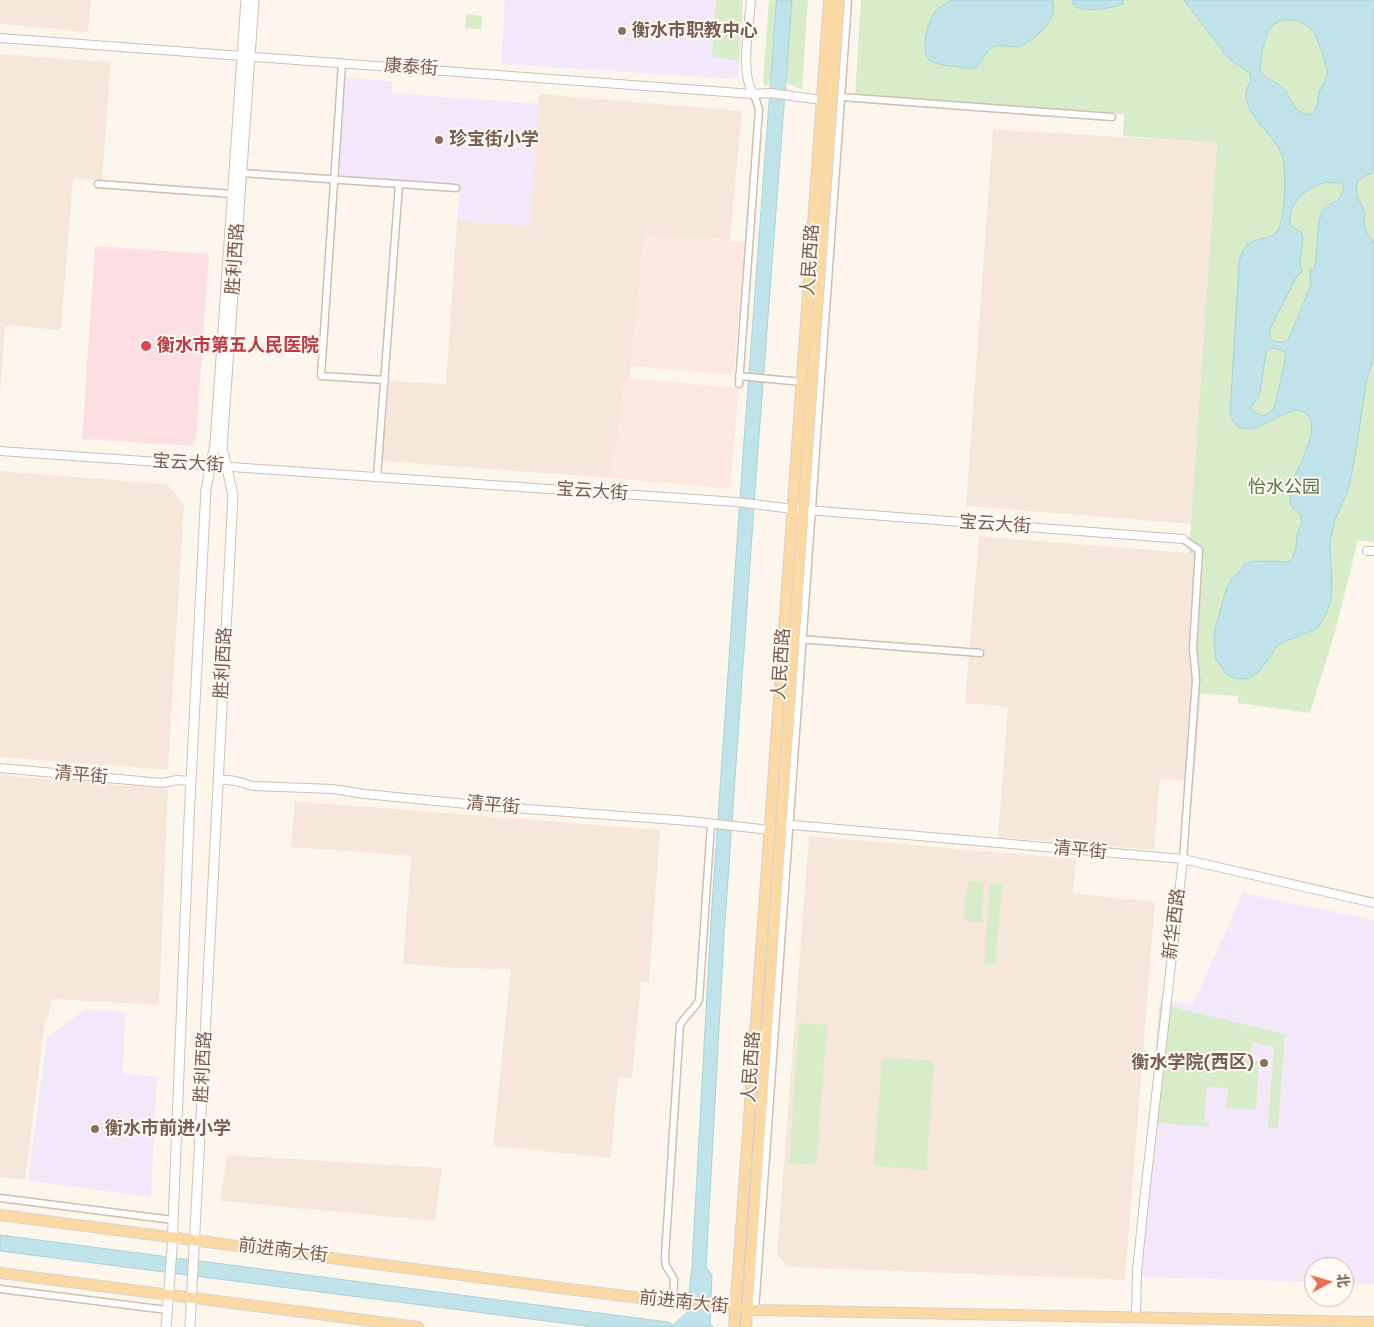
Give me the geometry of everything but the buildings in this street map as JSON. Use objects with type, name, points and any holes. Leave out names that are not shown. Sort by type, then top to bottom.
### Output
[{"type":"main road","name":"胜利西路","points":[[190,1327],[233,495],[222,448],[242,173],[246,0]]},
{"type":"main road","name":"胜利西路","points":[[166,1327],[172,1249],[191,781],[206,488],[215,444],[232,194],[246,56],[254,0]]},
{"type":"main road","name":"人民西路","points":[[748,1316],[798,639],[802,510],[802,382],[830,0]]},
{"type":"main road","name":"人民西路","points":[[734,1317],[770,830],[802,510],[839,0]]},
{"type":"main road","name":"前进南大街","points":[[0,1215],[172,1237],[195,1245],[717,1306],[734,1317],[1136,1317],[1374,1322]]},
{"type":"main road","points":[[0,1273],[418,1327]]},
{"type":"street","points":[[738,384],[742,376],[759,109],[747,82],[746,69],[751,0]]},
{"type":"street","points":[[802,510],[841,97],[848,0]]},
{"type":"street","name":"康泰街","points":[[0,38],[753,94],[770,93],[822,100]]},
{"type":"street","points":[[342,63],[320,376],[385,380]]},
{"type":"street","points":[[841,97],[1112,117]]},
{"type":"street","points":[[242,173],[456,188]]},
{"type":"street","points":[[98,184],[232,194]]},
{"type":"street","points":[[378,477],[399,184]]},
{"type":"street","points":[[742,376],[802,382]]},
{"type":"street","name":"宝云大街","points":[[0,450],[758,503],[802,510],[1183,539]]},
{"type":"street","name":"新华西路","points":[[1136,1317],[1137,1271],[1144,1202],[1183,859],[1196,680],[1193,648],[1199,550],[1183,539]]},
{"type":"street","points":[[798,639],[980,653]]},
{"type":"street","name":"清平街","points":[[0,768],[162,783],[176,780],[191,781]]},
{"type":"street","name":"清平街","points":[[218,779],[228,779],[252,786],[332,789],[486,806],[689,821],[770,830]]},
{"type":"street","points":[[675,1302],[674,1279],[666,1266],[665,1257],[680,1025],[686,1015],[695,1009],[699,1000],[714,824]]},
{"type":"street","name":"清平街","points":[[785,825],[1183,859],[1374,903]]},
{"type":"street","points":[[0,1198],[173,1220]]},
{"type":"street","points":[[0,1288],[167,1310]]},
{"type":"shaded area","points":[[0,0],[91,0],[88,32],[0,24]]},
{"type":"shaded area","name":"衡水市职教中心","points":[[505,0],[743,0],[738,79],[501,64]]},
{"type":"shaded area","points":[[0,54],[111,62],[102,180],[73,178],[61,330],[5,325],[0,395]]},
{"type":"shaded area","name":"珍宝街小学","points":[[346,78],[392,81],[392,93],[539,104],[530,226],[457,220],[459,185],[338,176]]},
{"type":"shaded area","points":[[539,94],[742,111],[730,240],[644,235],[630,378],[624,378],[618,445],[613,445],[610,478],[382,461],[388,381],[446,384],[457,220],[530,226]]},
{"type":"shaded area","points":[[993,129],[1217,143],[1191,524],[966,506]]},
{"type":"shaded area","points":[[644,234],[745,242],[733,375],[631,366]]},
{"type":"shaded area","name":"衡水市第五人民医院","points":[[95,246],[209,254],[196,439],[193,446],[82,439]]},
{"type":"shaded area","points":[[624,378],[739,388],[730,489],[610,478],[613,445],[618,445]]},
{"type":"shaded area","points":[[0,471],[167,484],[184,505],[168,770],[0,757]]},
{"type":"shaded area","points":[[979,536],[1189,553],[1204,560],[1192,693],[1201,694],[1194,781],[1160,779],[1154,850],[998,837],[1008,707],[965,703]]},
{"type":"shaded area","points":[[0,775],[168,789],[159,1005],[52,999],[45,1022],[25,1180],[0,1177]]},
{"type":"shaded area","points":[[295,801],[660,830],[649,983],[641,982],[632,1079],[618,1077],[611,1158],[493,1146],[511,969],[403,964],[411,856],[291,847]]},
{"type":"shaded area","points":[[809,836],[1076,859],[1073,893],[1155,902],[1125,1280],[788,1267],[777,1254]]},
{"type":"shaded area","name":"衡水学院(西区)","points":[[1243,893],[1374,920],[1374,1284],[1354,1283],[1354,1257],[1304,1257],[1304,1282],[1135,1277],[1160,1000],[1193,1004]]},
{"type":"shaded area","name":"衡水市前进小学","points":[[85,1009],[125,1012],[123,1074],[157,1076],[151,1197],[28,1181],[47,1037]]},
{"type":"shaded area","points":[[227,1155],[442,1168],[435,1221],[220,1201]]},
{"type":"green space","points":[[716,0],[743,0],[739,61],[712,56]]},
{"type":"green space","points":[[769,0],[777,0],[771,79],[768,86],[765,86],[763,82]]},
{"type":"green space","points":[[792,0],[808,0],[802,89],[786,83]]},
{"type":"green space","name":"怡水公园","points":[[861,0],[1374,0],[1374,542],[1358,540],[1335,632],[1310,713],[1238,703],[1238,696],[1192,693],[1204,560],[1189,553],[1217,143],[1123,136],[1124,114],[855,95]]},
{"type":"green space","points":[[466,14],[482,16],[481,29],[465,28]]},
{"type":"green space","points":[[968,881],[984,882],[981,922],[964,920]]},
{"type":"green space","points":[[990,883],[1002,884],[995,965],[984,964]]},
{"type":"green space","points":[[1160,1004],[1285,1034],[1278,1128],[1268,1127],[1274,1047],[1252,1042],[1250,1061],[1259,1061],[1256,1110],[1226,1108],[1228,1088],[1207,1087],[1204,1122],[1209,1123],[1209,1127],[1149,1122]]},
{"type":"green space","points":[[799,1023],[827,1025],[816,1165],[789,1163]]},
{"type":"green space","points":[[882,1057],[934,1061],[926,1170],[874,1166]]},
{"type":"water","points":[[777,0],[792,0],[724,936],[706,1267],[712,1275],[710,1325],[714,1327],[593,1327],[0,1251],[0,1235],[668,1322],[673,1325],[687,1312],[692,1266],[711,920]]},
{"type":"water","points":[[950,0],[1053,0],[1053,12],[1048,23],[1030,41],[1015,47],[1001,45],[992,47],[981,62],[972,69],[938,64],[929,60],[926,56],[926,36],[932,16]]},
{"type":"water","points":[[1072,0],[1123,0],[1123,4],[1093,10],[1075,7]]},
{"type":"water","points":[[1184,0],[1374,0],[1374,172],[1358,180],[1356,192],[1365,214],[1364,222],[1367,234],[1374,243],[1374,358],[1367,378],[1349,487],[1335,520],[1330,542],[1331,600],[1318,628],[1278,645],[1258,673],[1249,678],[1239,679],[1227,675],[1216,659],[1214,646],[1215,629],[1225,593],[1229,583],[1245,564],[1256,561],[1286,562],[1291,560],[1296,549],[1297,534],[1302,521],[1301,516],[1293,508],[1290,498],[1291,487],[1306,450],[1312,427],[1309,417],[1301,411],[1292,411],[1258,427],[1247,429],[1237,426],[1230,415],[1239,262],[1242,252],[1247,245],[1274,235],[1279,229],[1283,210],[1285,176],[1283,159],[1279,149],[1251,111],[1247,101],[1246,91],[1251,81],[1250,73],[1230,60]],"holes":[[[1283,20],[1293,20],[1307,25],[1316,36],[1324,59],[1327,71],[1326,77],[1319,92],[1317,106],[1311,114],[1305,114],[1296,109],[1285,90],[1266,78],[1260,69],[1262,53],[1269,29]],[[1329,182],[1341,183],[1343,185],[1342,192],[1337,201],[1323,209],[1321,214],[1318,226],[1315,265],[1314,269],[1310,270],[1311,285],[1288,340],[1283,342],[1273,341],[1270,337],[1270,329],[1296,278],[1302,272],[1300,262],[1302,233],[1291,226],[1291,211],[1300,197],[1307,191]],[[1271,348],[1285,352],[1285,360],[1275,406],[1269,414],[1262,416],[1253,411],[1251,407],[1260,392],[1267,350]]]},
{"type":"place","name":"衡水市职教中心","points":[[622,31]]},
{"type":"place","name":"珍宝街小学","points":[[439,140]]},
{"type":"place","name":"衡水市第五人民医院","points":[[146,346]]},
{"type":"place","name":"衡水学院(西区)","points":[[1264,1063]]},
{"type":"place","name":"衡水市前进小学","points":[[95,1129]]}]
